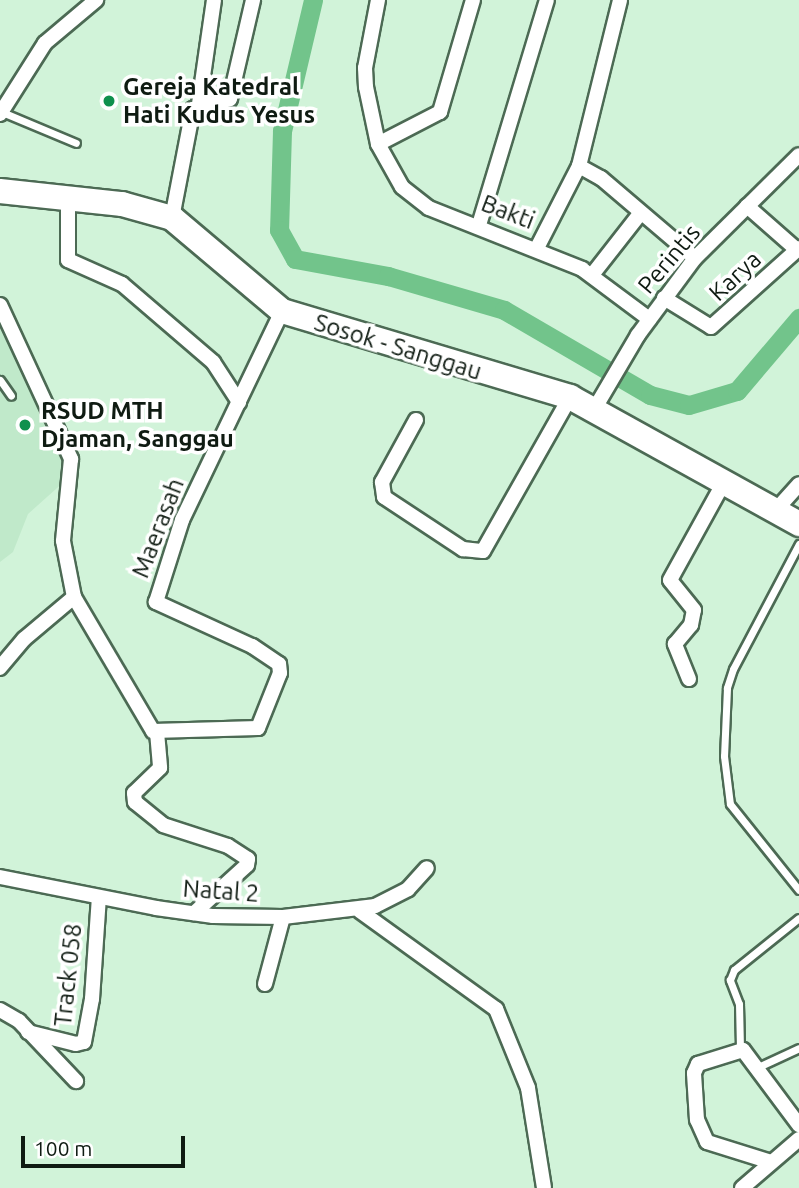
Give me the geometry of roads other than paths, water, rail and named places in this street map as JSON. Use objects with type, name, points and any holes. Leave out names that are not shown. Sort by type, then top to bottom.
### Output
[{"type":"highway","name":"Sosok - Sanggau","points":[[0,191],[68,196],[122,204],[172,218],[282,311],[570,397],[595,408],[799,524]]},
{"type":"street","points":[[1,113],[45,43],[96,0]]},
{"type":"street","points":[[172,218],[183,147],[193,110],[199,104],[214,0]]},
{"type":"street","points":[[199,104],[222,104],[230,99],[253,0]]},
{"type":"street","points":[[378,0],[365,68],[376,137],[440,112],[473,0]]},
{"type":"street","points":[[479,225],[547,0]]},
{"type":"street","points":[[537,248],[579,166],[620,0]]},
{"type":"street","name":"Bakti","points":[[376,137],[413,199],[537,248],[592,275],[649,319]]},
{"type":"street","name":"Perintis","points":[[595,408],[649,319],[695,258],[799,155]]},
{"type":"street","points":[[579,166],[601,178],[639,215],[695,258]]},
{"type":"street","points":[[68,196],[68,260],[122,284],[213,362],[239,402]]},
{"type":"street","points":[[747,206],[798,249]]},
{"type":"street","points":[[592,275],[639,215]]},
{"type":"street","name":"Karya","points":[[664,298],[711,327],[798,249]]},
{"type":"street","points":[[0,305],[71,459],[63,541],[74,597],[131,700],[157,732],[160,768],[134,793],[135,802],[163,825],[228,846],[248,859],[247,865],[194,913]]},
{"type":"street","name":"Maerasah","points":[[157,732],[258,729],[280,673],[279,664],[252,646],[156,602],[182,520],[282,311]]},
{"type":"street","points":[[416,420],[382,482],[384,497],[463,549],[483,551],[570,397]]},
{"type":"street","points":[[689,680],[675,644],[691,625],[694,610],[670,580],[724,482]]},
{"type":"street","points":[[775,511],[799,484]]},
{"type":"street","points":[[0,668],[24,639],[74,597]]},
{"type":"street","name":"Natal 2","points":[[0,877],[194,913],[283,917],[360,911],[408,889],[427,868]]},
{"type":"street","name":"Track 058","points":[[28,1032],[76,1044],[84,1042],[92,999],[99,897]]},
{"type":"street","points":[[360,911],[496,1009],[528,1088],[544,1188]]},
{"type":"street","points":[[265,984],[283,917]]},
{"type":"street","points":[[0,1010],[28,1032],[76,1081]]},
{"type":"street","points":[[766,1167],[713,1146],[697,1120],[696,1067],[740,1048],[799,1125]]},
{"type":"street","points":[[742,1188],[799,1139]]},
{"type":"street","points":[[761,1188],[766,1167]]},
{"type":"lane","points":[[1,113],[76,143]]},
{"type":"lane","points":[[0,380],[11,396]]},
{"type":"lane","points":[[799,544],[733,669],[724,756],[730,804],[799,890]]},
{"type":"lane","points":[[740,1048],[739,1004],[730,980],[734,970],[799,918]]},
{"type":"lane","points":[[756,1068],[799,1048]]},
{"type":"waterway","points":[[313,0],[282,131],[279,230],[295,259],[388,276],[504,310],[650,395],[689,405],[737,391],[799,318]]},
{"type":"place","name":"Gereja Katedral Hati Kudus Yesus","points":[[109,101]]},
{"type":"place","name":"RSUD MTH Djaman, Sanggau","points":[[25,425]]}]
